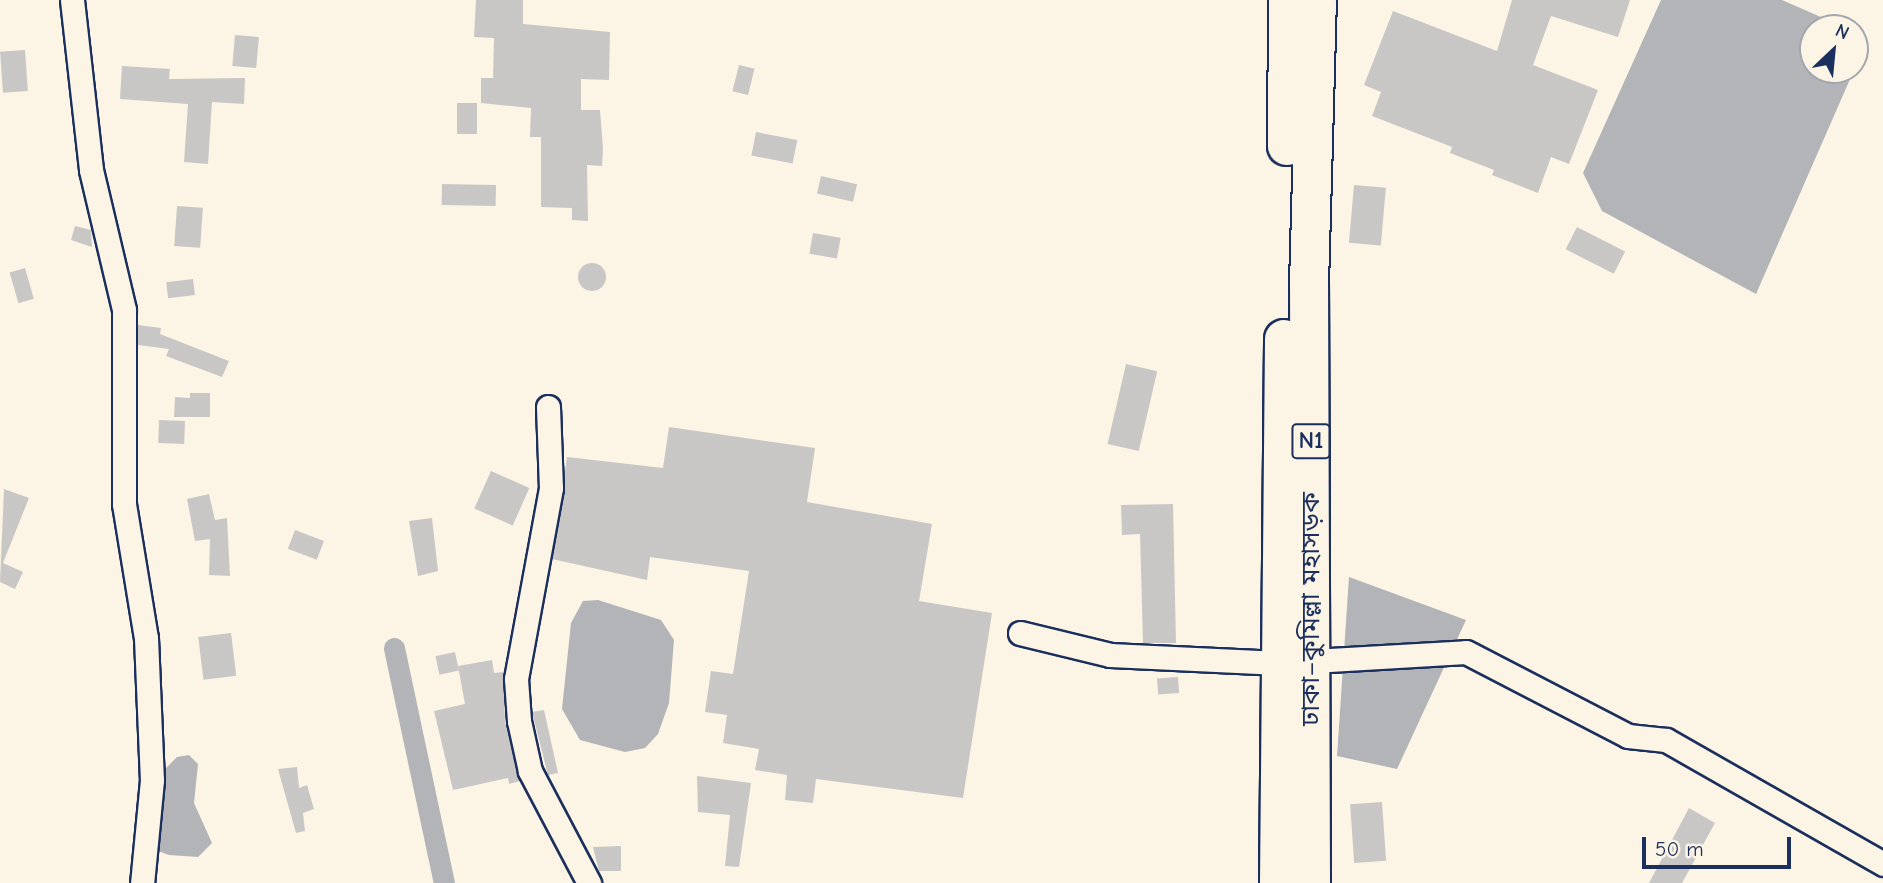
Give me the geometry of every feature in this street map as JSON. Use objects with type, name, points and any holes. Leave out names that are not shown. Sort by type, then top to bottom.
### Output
[{"type":"highway","name":"ঢাকা–কুমিল্লা মহাসড়ক","points":[[1288,0],[1296,662],[1311,883]]},
{"type":"highway","name":"ঢাকা–কুমিল্লা মহাসড়ক","points":[[1279,883],[1296,662],[1317,0]]},
{"type":"street","points":[[72,0],[91,170],[124,310],[124,504],[146,638],[152,780],[142,883]]},
{"type":"street","points":[[548,407],[551,488],[516,679],[518,707],[530,771],[589,883]]},
{"type":"street","points":[[1020,633],[1110,654],[1296,662],[1466,652],[1628,736],[1666,740],[1883,864]]},
{"type":"shaded area","points":[[1661,0],[1782,0],[1814,14],[1799,14],[1799,84],[1848,84],[1756,294],[1602,211],[1583,173]]},
{"type":"shaded area","points":[[1349,577],[1466,620],[1397,769],[1337,756]]},
{"type":"shaded area","points":[[598,600],[661,620],[674,640],[669,703],[658,734],[645,748],[625,752],[580,740],[562,709],[571,623],[583,601]]},
{"type":"shaded area","points":[[189,755],[198,764],[194,803],[212,843],[198,857],[169,855],[158,851],[160,791],[165,769],[177,757]]},
{"type":"building","points":[[476,0],[523,0],[523,24],[610,32],[609,80],[581,79],[581,110],[600,110],[603,148],[602,166],[587,165],[588,221],[572,220],[572,208],[541,207],[541,137],[530,137],[531,108],[481,103],[481,78],[493,78],[494,38],[474,37]]},
{"type":"building","points":[[1512,0],[1630,0],[1618,37],[1551,16],[1533,65],[1598,90],[1569,164],[1551,157],[1538,193],[1492,175],[1494,170],[1450,153],[1452,147],[1372,116],[1381,92],[1364,85],[1393,11],[1497,51]]},
{"type":"building","points":[[235,35],[259,37],[256,68],[232,66]]},
{"type":"building","points":[[25,50],[28,91],[3,93],[0,52]]},
{"type":"building","points":[[739,65],[755,69],[748,95],[732,91]]},
{"type":"building","points":[[122,66],[170,69],[169,79],[245,78],[244,104],[212,102],[208,164],[184,162],[188,104],[120,99]]},
{"type":"building","points":[[457,103],[477,103],[477,134],[457,134]]},
{"type":"building","points":[[756,132],[797,140],[793,164],[751,156]]},
{"type":"building","points":[[821,176],[857,184],[853,202],[817,194]]},
{"type":"building","points":[[442,184],[496,185],[496,206],[442,205]]},
{"type":"building","points":[[1354,185],[1386,188],[1381,246],[1349,243]]},
{"type":"building","points":[[177,206],[203,208],[200,248],[174,246]]},
{"type":"building","points":[[75,226],[91,230],[92,247],[71,240]]},
{"type":"building","points":[[1577,227],[1625,252],[1614,274],[1566,249]]},
{"type":"building","points":[[813,233],[841,238],[837,259],[809,254]]},
{"type":"building","points":[[592,263],[602,267],[606,277],[602,287],[592,291],[582,287],[578,277],[582,267]]},
{"type":"building","points":[[25,268],[34,299],[18,303],[10,272]]},
{"type":"building","points":[[193,279],[195,295],[168,298],[166,282]]},
{"type":"building","points":[[138,325],[161,328],[160,334],[229,361],[222,377],[166,356],[169,349],[138,345]]},
{"type":"building","points":[[1126,364],[1157,371],[1139,451],[1108,444]]},
{"type":"building","points":[[190,393],[210,393],[210,417],[174,417],[175,397],[190,398]]},
{"type":"building","points":[[159,420],[185,421],[184,444],[158,443]]},
{"type":"building","points":[[669,427],[815,448],[807,502],[932,524],[919,601],[992,613],[963,798],[816,779],[813,803],[785,800],[787,775],[755,770],[759,749],[723,743],[727,715],[705,712],[711,671],[733,674],[749,571],[650,557],[647,580],[552,559],[567,457],[663,468]]},
{"type":"building","points":[[491,471],[529,488],[513,526],[474,508]]},
{"type":"building","points":[[4,489],[29,498],[3,563],[23,572],[15,589],[0,582]]},
{"type":"building","points":[[209,494],[215,520],[227,518],[230,576],[209,575],[210,539],[195,541],[187,499]]},
{"type":"building","points":[[1173,504],[1176,643],[1143,643],[1140,534],[1122,535],[1121,505]]},
{"type":"building","points":[[432,518],[438,571],[418,576],[409,521]]},
{"type":"building","points":[[295,530],[324,541],[317,560],[288,549]]},
{"type":"building","points":[[231,633],[236,676],[203,680],[198,637]]},
{"type":"building","points":[[455,652],[459,671],[439,675],[435,656]]},
{"type":"building","points":[[492,660],[494,673],[503,672],[505,722],[520,781],[509,784],[508,778],[453,790],[434,711],[465,704],[458,666]]},
{"type":"building","points":[[1178,677],[1179,693],[1158,694],[1157,678]]},
{"type":"building","points":[[544,710],[558,773],[548,775],[532,712]]},
{"type":"building","points":[[297,767],[299,788],[307,785],[314,809],[303,813],[305,831],[296,833],[278,769]]},
{"type":"building","points":[[697,776],[751,783],[739,867],[725,866],[730,815],[698,812]]},
{"type":"building","points":[[1382,802],[1386,861],[1354,863],[1350,804]]},
{"type":"building","points":[[1689,808],[1715,823],[1682,883],[1649,883]]},
{"type":"building","points":[[621,846],[621,871],[599,871],[593,847]]},
{"type":"waterway","points":[[394,648],[444,883]]}]
